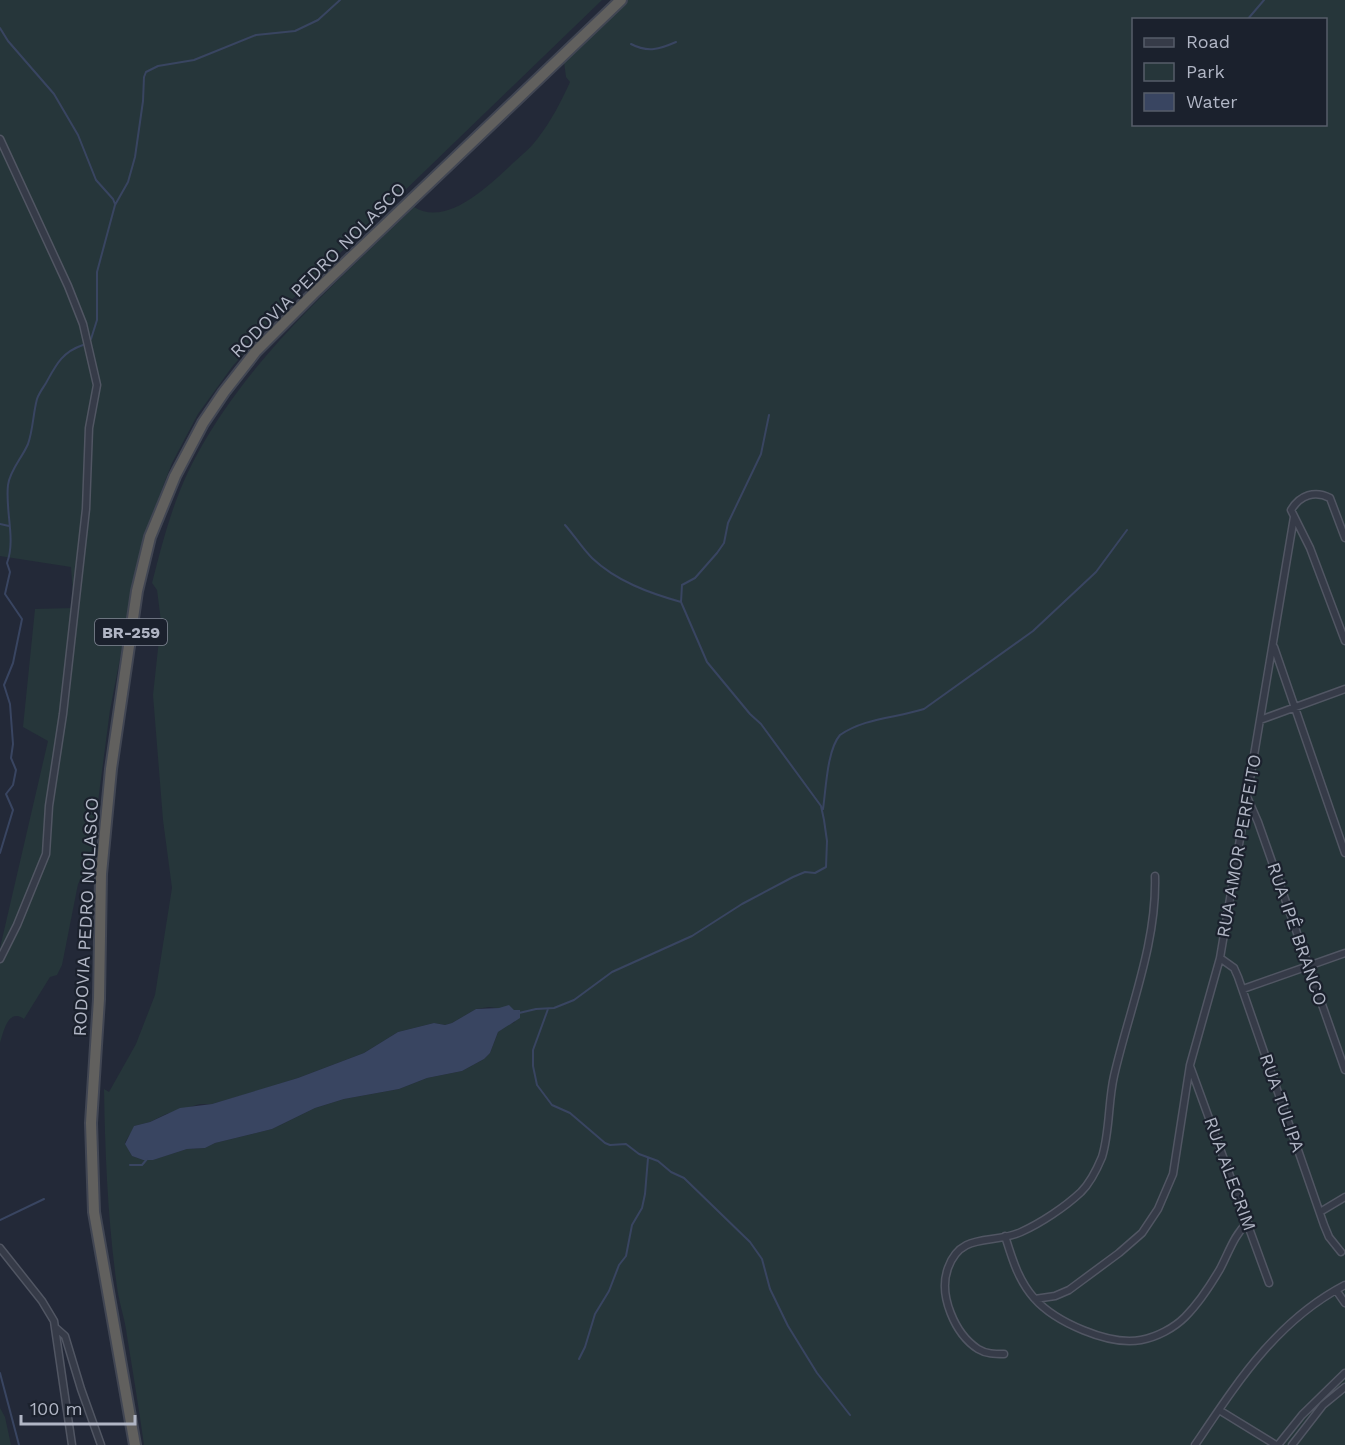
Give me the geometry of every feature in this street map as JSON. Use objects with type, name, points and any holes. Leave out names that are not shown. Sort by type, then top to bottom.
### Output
[{"type":"highway","name":"RODOVIA PEDRO NOLASCO","points":[[135,1445],[94,1212],[91,1123],[99,999],[101,874],[111,769],[137,591],[150,537],[175,476],[203,423],[256,351],[621,0]]},
{"type":"street","points":[[0,139],[83,324],[97,386],[89,428],[86,509],[46,854],[17,925],[0,959]]},
{"type":"street","points":[[1345,538],[1334,504],[1325,496],[1312,494],[1299,500],[1293,514],[1310,548],[1345,641]]},
{"type":"street","name":"RUA AMOR PERFEITO","points":[[1035,1299],[1054,1296],[1069,1290],[1142,1233],[1158,1209],[1173,1174],[1190,1065],[1220,958],[1274,646],[1293,514]]},
{"type":"street","points":[[1274,646],[1345,853]]},
{"type":"street","points":[[1260,720],[1345,689]]},
{"type":"street","name":"RUA IPÊ BRANCO","points":[[1247,798],[1258,822],[1345,1070]]},
{"type":"street","points":[[1004,1354],[992,1354],[977,1348],[959,1329],[947,1301],[948,1269],[960,1248],[982,1239],[1019,1233],[1072,1200],[1092,1178],[1100,1161],[1114,1078],[1143,968],[1155,900],[1155,876]]},
{"type":"street","points":[[1243,989],[1345,953]]},
{"type":"street","name":"RUA TULIPA","points":[[1220,958],[1234,968],[1243,989],[1329,1237],[1341,1252]]},
{"type":"street","name":"RUA ALECRIM","points":[[1190,1065],[1269,1283]]},
{"type":"street","points":[[1320,1212],[1345,1197]]},
{"type":"street","points":[[1005,1236],[1019,1277],[1045,1309],[1068,1324],[1099,1336],[1128,1341],[1155,1336],[1184,1318],[1200,1300],[1236,1235],[1248,1222]]},
{"type":"street","points":[[0,1248],[51,1313],[56,1328],[72,1445]]},
{"type":"street","points":[[1195,1445],[1239,1379],[1279,1334],[1322,1300],[1345,1286]]},
{"type":"street","points":[[1336,1290],[1345,1304]]},
{"type":"street","points":[[56,1328],[65,1336],[101,1445]]},
{"type":"street","points":[[1219,1410],[1277,1445],[1302,1415],[1345,1373]]},
{"type":"street","points":[[1292,1445],[1323,1405],[1345,1387]]},
{"type":"green space","points":[[0,0],[602,0],[279,312],[232,367],[198,414],[172,463],[157,502],[137,571],[110,710],[90,863],[78,884],[62,965],[57,975],[50,977],[24,1019],[14,1016],[10,1019],[0,1043],[0,948],[48,741],[23,727],[35,609],[74,608],[71,567],[0,556]]},
{"type":"green space","points":[[627,0],[1345,0],[1345,1445],[144,1445],[111,1238],[104,1089],[109,1092],[136,1044],[155,995],[172,888],[163,820],[153,695],[161,621],[157,590],[152,583],[167,526],[188,472],[209,433],[260,362],[320,298],[414,207],[426,212],[452,209],[489,185],[528,150],[559,104],[570,82],[566,77],[564,62]],"holes":[[[489,1007],[514,1010],[515,1022],[498,1032],[490,1053],[484,1059],[462,1071],[427,1078],[399,1089],[344,1099],[315,1108],[272,1129],[215,1143],[205,1148],[187,1149],[152,1160],[132,1156],[125,1143],[134,1126],[200,1104],[212,1104],[298,1078],[364,1053],[398,1032],[434,1023],[445,1025],[452,1023],[476,1009]]]},
{"type":"green space","points":[[0,1408],[5,1417],[11,1445],[0,1445]]},
{"type":"water","points":[[509,1005],[514,1010],[520,1010],[520,1018],[498,1032],[490,1053],[484,1059],[462,1071],[427,1078],[399,1089],[344,1099],[315,1108],[272,1129],[215,1143],[205,1148],[187,1149],[153,1160],[143,1160],[132,1156],[125,1144],[134,1126],[150,1122],[180,1108],[212,1104],[298,1078],[364,1053],[398,1032],[434,1023],[445,1025],[476,1009]]},
{"type":"waterway","points":[[91,339],[97,320],[97,272],[115,205],[128,182],[135,157],[146,72],[158,66],[194,60],[256,35],[295,31],[318,20],[340,0]]},
{"type":"waterway","points":[[1249,18],[1264,0]]},
{"type":"waterway","points":[[0,28],[8,41],[54,94],[78,135],[96,180],[115,204]]},
{"type":"waterway","points":[[631,44],[654,49],[676,42]]},
{"type":"waterway","points":[[0,853],[13,810],[6,794],[13,785],[16,770],[11,758],[13,744],[10,704],[4,685],[13,663],[22,619],[5,594],[10,572],[7,563],[11,544],[8,485],[11,474],[28,444],[39,395],[60,360],[70,351],[83,345]]},
{"type":"waterway","points":[[519,1013],[554,1008],[574,1000],[612,972],[692,936],[742,904],[793,877],[805,872],[815,873],[826,867],[827,841],[821,806],[761,724],[707,662],[681,602],[682,585],[695,578],[724,543],[728,523],[761,454],[769,415]]},
{"type":"waterway","points":[[0,524],[9,526]]},
{"type":"waterway","points":[[565,525],[592,558],[622,580],[681,602]]},
{"type":"waterway","points":[[823,809],[832,750],[840,735],[859,725],[924,709],[1033,631],[1096,572],[1127,530]]},
{"type":"waterway","points":[[548,1009],[533,1050],[533,1066],[537,1085],[552,1105],[570,1113],[605,1143],[626,1144],[639,1154],[658,1161],[671,1172],[684,1178],[750,1242],[762,1259],[770,1289],[788,1326],[817,1373],[850,1415]]},
{"type":"waterway","points":[[579,1359],[595,1314],[609,1291],[619,1265],[626,1256],[632,1225],[642,1208],[648,1158]]},
{"type":"waterway","points":[[130,1165],[142,1165],[147,1159]]},
{"type":"waterway","points":[[0,1220],[44,1199]]},
{"type":"waterway","points":[[0,1373],[19,1445]]}]
